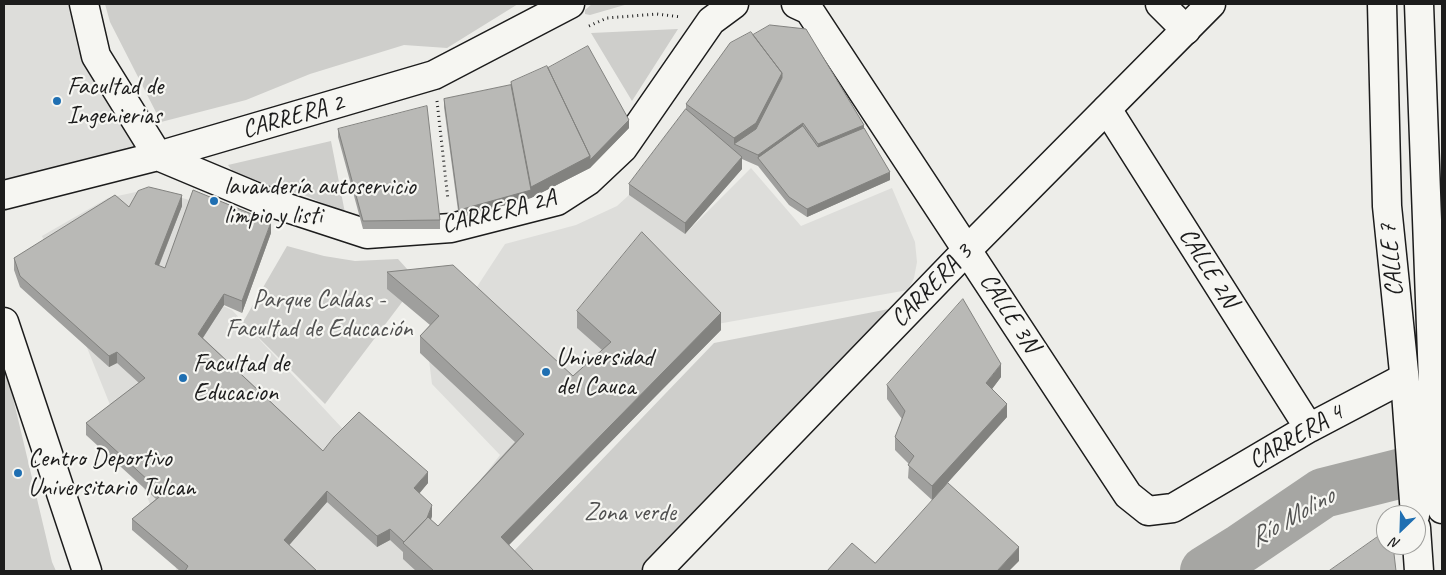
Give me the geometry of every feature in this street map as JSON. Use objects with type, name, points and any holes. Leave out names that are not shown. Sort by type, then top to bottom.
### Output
[{"type":"street","points":[[84,4],[96,56],[158,156]]},
{"type":"street","name":"CARRERA 2","points":[[4,195],[158,156],[434,75],[570,4]]},
{"type":"street","name":"CARRERA 2A","points":[[158,156],[263,200],[367,234],[451,228],[557,201],[588,181],[623,148],[711,21],[734,4]]},
{"type":"street","points":[[1160,4],[1186,30]]},
{"type":"street","name":"CARRERA 3","points":[[657,571],[967,250],[1210,4]]},
{"type":"street","name":"CALLE 7","points":[[1382,4],[1387,206],[1405,385],[1414,505]]},
{"type":"street","name":"CALLE 7","points":[[1419,4],[1442,509]]},
{"type":"street","name":"CALLE 3N","points":[[802,7],[967,250],[1128,495],[1148,511]]},
{"type":"street","name":"CALLE 2N","points":[[1107,109],[1309,428]]},
{"type":"street","points":[[4,322],[87,571]]},
{"type":"street","name":"CARRERA 4","points":[[1148,511],[1173,508],[1309,428],[1405,385],[1436,367]]},
{"type":"street","points":[[1418,555],[1419,571]]},
{"type":"path","points":[[589,26],[607,18],[658,14],[711,21]]},
{"type":"path","points":[[434,75],[451,228]]},
{"type":"shaded area","name":"Facultad de Ingenierias","points":[[4,4],[68,4],[79,52],[140,151],[4,190]]},
{"type":"shaded area","name":"Universidad del Cauca","points":[[751,168],[801,226],[892,188],[915,242],[917,262],[914,278],[908,290],[706,326],[491,551],[511,571],[177,571],[42,236],[108,198],[150,189],[193,201],[165,279],[232,310],[440,533],[500,455],[432,384],[429,360],[505,244],[576,225],[617,206],[629,195],[685,234]]},
{"type":"green space","points":[[105,4],[518,4],[447,48],[404,45],[310,74],[246,100],[161,122],[110,22]]},
{"type":"green space","points":[[592,4],[628,4],[590,15],[585,14],[585,10]]},
{"type":"green space","points":[[678,29],[632,101],[591,33]]},
{"type":"green space","points":[[331,141],[345,213],[302,194],[239,181],[228,165]]},
{"type":"green space","name":"Parque Caldas - Facultad de Educación","points":[[287,246],[324,256],[355,261],[398,259],[418,281],[325,404],[243,322]]},
{"type":"green space","name":"Zona verde","points":[[894,308],[656,571],[534,571],[514,551],[714,343]]},
{"type":"green space","name":"Centro Deportivo Universitario Tulcan","points":[[4,360],[52,562],[56,571],[4,571]]},
{"type":"building","points":[[770,25],[806,29],[864,125],[818,144],[803,123],[758,155],[734,144],[756,129],[782,78],[782,73],[753,35]]},
{"type":"building","points":[[751,32],[782,73],[756,123],[734,138],[686,104],[730,43]]},
{"type":"building","points":[[588,46],[629,120],[590,160],[590,156],[548,68]]},
{"type":"building","points":[[547,66],[590,156],[531,187],[511,82]]},
{"type":"building","points":[[511,85],[531,190],[459,210],[444,99]]},
{"type":"building","points":[[427,106],[440,220],[363,221],[338,129]]},
{"type":"building","points":[[686,109],[742,157],[685,223],[629,184]]},
{"type":"building","points":[[803,126],[818,147],[864,128],[890,172],[807,209],[789,197],[758,158]]},
{"type":"building","name":"Facultad de Educacion","points":[[149,187],[182,195],[155,264],[165,268],[193,190],[271,222],[242,301],[224,294],[198,334],[323,451],[359,412],[428,472],[414,488],[432,505],[427,518],[404,542],[390,529],[377,536],[327,491],[284,540],[317,571],[185,571],[188,566],[132,519],[163,494],[86,423],[145,378],[117,352],[109,356],[20,276],[14,258],[115,195],[129,207],[138,191]]},
{"type":"building","points":[[642,232],[721,313],[501,537],[534,571],[434,571],[403,543],[428,517],[438,526],[524,434],[420,336],[439,316],[387,272],[453,265],[573,376],[611,342],[577,311]]},
{"type":"building","points":[[963,299],[1001,364],[986,383],[1007,404],[932,486],[908,465],[914,456],[895,437],[905,411],[887,385]]},
{"type":"building","points":[[948,483],[1019,547],[997,571],[827,571],[852,543],[875,563]]},
{"type":"building","points":[[1376,538],[1376,555],[1394,555],[1396,571],[1329,571]]},
{"type":"waterway","name":"Río Molino","points":[[1205,571],[1323,493],[1442,463]]},
{"type":"place","name":"Facultad de Ingenierias","points":[[57,101]]},
{"type":"place","name":"lavandería autoservicio limpio y listi","points":[[214,201]]},
{"type":"place","name":"Universidad del Cauca","points":[[546,372]]},
{"type":"place","name":"Facultad de Educacion","points":[[183,378]]},
{"type":"place","name":"Centro Deportivo Universitario Tulcan","points":[[18,473]]}]
